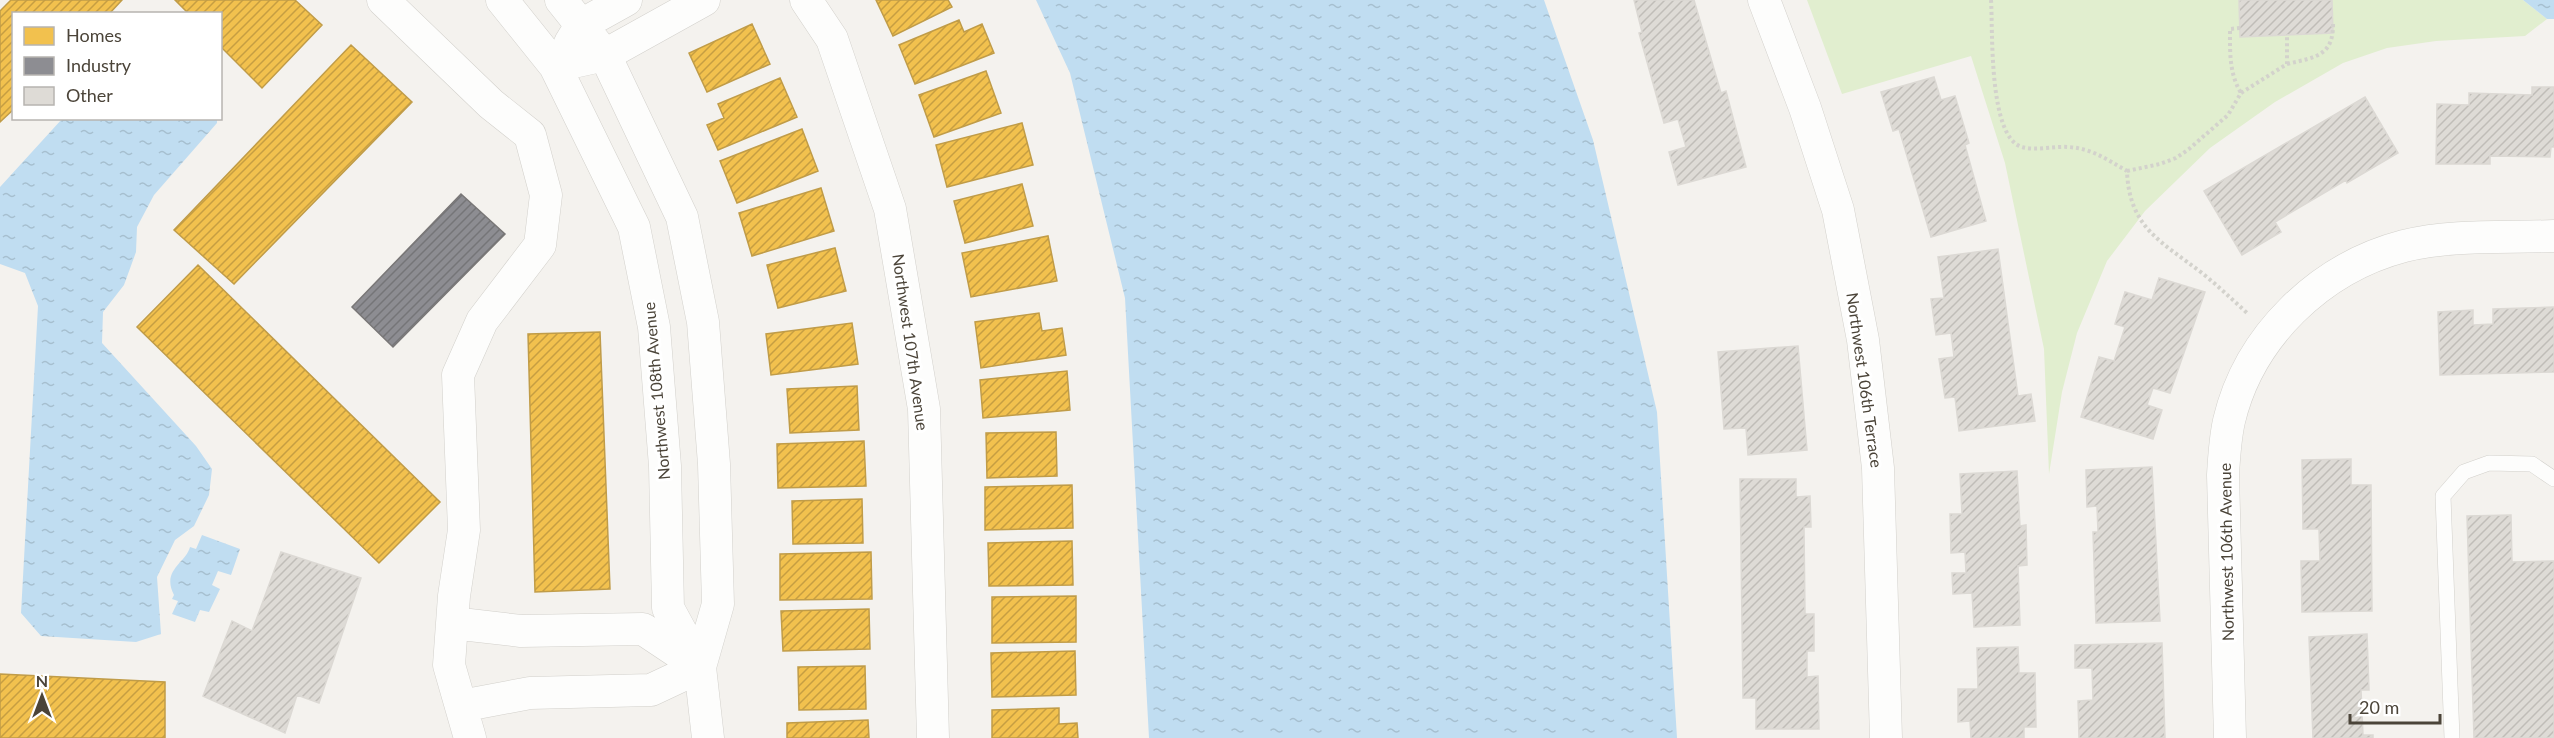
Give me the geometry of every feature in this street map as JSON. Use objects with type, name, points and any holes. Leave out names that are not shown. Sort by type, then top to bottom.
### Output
[{"type":"street","points":[[383,0],[491,104],[530,135],[546,195],[540,245],[482,321],[458,375],[464,530],[449,665],[470,738]]},
{"type":"street","name":"Northwest 108th Avenue","points":[[502,0],[555,66],[634,227],[654,327],[665,466],[668,608],[700,667],[708,738]]},
{"type":"street","name":"Northwest 108th Avenue","points":[[561,0],[605,55],[682,217],[703,322],[714,464],[718,604],[700,667]]},
{"type":"street","points":[[555,66],[581,25],[626,0]]},
{"type":"street","points":[[555,66],[605,55],[704,0]]},
{"type":"street","name":"Northwest 107th Avenue","points":[[806,0],[832,39],[890,209],[894,232],[924,409],[933,738]]},
{"type":"street","name":"Northwest 106th Terrace","points":[[1764,0],[1805,108],[1838,210],[1863,340],[1878,468],[1886,738]]},
{"type":"street","name":"Northwest 106th Avenue","points":[[2230,738],[2224,451],[2229,421],[2238,391],[2267,339],[2286,315],[2309,294],[2340,273],[2372,257],[2404,246],[2438,240],[2554,236]]},
{"type":"street","points":[[452,622],[521,631],[643,628],[700,667]]},
{"type":"street","points":[[461,706],[530,693],[651,690],[700,667]]},
{"type":"lane","points":[[2452,738],[2443,496],[2464,472],[2489,463],[2532,464],[2554,479]]},
{"type":"path","points":[[1991,0],[1993,68],[1997,100],[2007,132],[2013,141],[2022,147],[2083,149],[2127,171],[2176,158],[2228,115],[2241,93],[2287,64],[2313,58],[2324,52],[2333,39],[2333,22]]},
{"type":"path","points":[[2240,28],[2230,29],[2230,48],[2231,69],[2241,93]]},
{"type":"path","points":[[2287,35],[2287,64]]},
{"type":"path","points":[[2127,171],[2130,200],[2142,224],[2164,245],[2204,274],[2247,312]]},
{"type":"green space","points":[[1807,0],[2523,0],[2547,19],[2525,36],[2436,41],[2387,48],[2343,63],[2275,102],[2210,148],[2145,211],[2107,261],[2077,333],[2062,392],[2049,474],[2044,349],[2005,163],[1971,56],[1842,94]]},
{"type":"water","points":[[1036,0],[1544,0],[1593,140],[1657,412],[1677,738],[1149,738],[1125,298],[1070,73]]},
{"type":"water","points":[[2523,0],[2554,0],[2554,19],[2547,19]]},
{"type":"water","points":[[61,120],[217,120],[217,123],[154,195],[137,227],[136,252],[124,285],[103,312],[102,343],[196,446],[212,469],[209,495],[194,526],[175,540],[157,577],[161,634],[136,642],[41,636],[21,613],[38,306],[25,273],[0,264],[0,187]]},
{"type":"water","points":[[202,535],[240,549],[231,575],[218,571],[212,585],[220,589],[209,612],[200,610],[195,622],[172,614],[178,601],[172,599],[174,595],[170,579],[190,547],[196,549]]},
{"type":"building: Homes","points":[[11,0],[122,0],[111,12],[12,12],[12,111],[0,122],[0,11]]},
{"type":"building: Homes","points":[[175,0],[295,0],[322,25],[262,88],[222,48],[222,12],[187,12]]},
{"type":"building: Homes","points":[[876,0],[948,0],[952,7],[893,36]]},
{"type":"building: Homes","points":[[959,20],[964,32],[982,24],[994,53],[915,84],[899,45]]},
{"type":"building: Homes","points":[[752,24],[770,64],[707,92],[689,53]]},
{"type":"building: Homes","points":[[351,45],[412,102],[234,284],[174,230]]},
{"type":"building: Homes","points":[[986,71],[1001,113],[934,137],[919,95]]},
{"type":"building: Homes","points":[[780,78],[797,117],[718,150],[707,125],[724,118],[718,104]]},
{"type":"building: Homes","points":[[1022,123],[1033,165],[947,187],[936,145]]},
{"type":"building: Homes","points":[[802,129],[818,171],[737,203],[720,161]]},
{"type":"building: Homes","points":[[1022,184],[1033,226],[965,243],[954,201]]},
{"type":"building: Homes","points":[[821,188],[834,231],[752,256],[739,213]]},
{"type":"building: Homes","points":[[1048,236],[1057,281],[971,297],[962,253]]},
{"type":"building: Homes","points":[[835,248],[846,291],[778,308],[767,265]]},
{"type":"building: Homes","points":[[198,265],[440,502],[379,563],[137,327]]},
{"type":"building: Homes","points":[[1039,313],[1042,331],[1062,328],[1066,355],[981,368],[975,322]]},
{"type":"building: Homes","points":[[852,323],[858,364],[771,375],[766,334]]},
{"type":"building: Homes","points":[[600,332],[610,589],[535,592],[528,334]]},
{"type":"building: Homes","points":[[1067,371],[1070,410],[983,418],[980,380]]},
{"type":"building: Homes","points":[[857,386],[859,430],[790,433],[787,389]]},
{"type":"building: Homes","points":[[1056,432],[1057,476],[987,478],[986,433]]},
{"type":"building: Homes","points":[[864,441],[866,486],[778,488],[777,444]]},
{"type":"building: Homes","points":[[1072,485],[1073,528],[985,530],[985,487]]},
{"type":"building: Homes","points":[[862,499],[863,543],[793,544],[792,501]]},
{"type":"building: Homes","points":[[1072,541],[1073,585],[989,586],[988,543]]},
{"type":"building: Homes","points":[[871,552],[872,599],[780,600],[780,554]]},
{"type":"building: Homes","points":[[1076,596],[1076,642],[992,643],[992,597]]},
{"type":"building: Homes","points":[[869,609],[870,649],[783,651],[781,611]]},
{"type":"building: Homes","points":[[1075,651],[1076,695],[992,697],[991,653]]},
{"type":"building: Homes","points":[[865,666],[866,709],[799,710],[798,667]]},
{"type":"building: Homes","points":[[0,674],[165,682],[165,738],[0,738]]},
{"type":"building: Homes","points":[[1059,708],[1059,724],[1077,723],[1078,738],[992,738],[992,710]]},
{"type":"building: Homes","points":[[868,720],[869,738],[787,738],[787,723]]},
{"type":"building: Industry","points":[[461,194],[505,234],[393,347],[352,307]]},
{"type":"building: Other","points":[[1634,0],[1694,0],[1721,93],[1726,91],[1746,167],[1678,185],[1669,152],[1686,147],[1678,119],[1664,123],[1639,33],[1642,32]]},
{"type":"building: Other","points":[[2239,0],[2332,0],[2333,33],[2240,37]]},
{"type":"building: Other","points":[[1934,77],[1941,100],[1955,96],[1969,143],[1965,145],[1986,221],[1931,237],[1899,129],[1893,131],[1881,92]]},
{"type":"building: Other","points":[[2532,87],[2554,87],[2554,147],[2551,147],[2550,157],[2490,156],[2490,164],[2436,164],[2437,104],[2469,105],[2469,93],[2532,95]]},
{"type":"building: Other","points":[[2365,97],[2398,153],[2347,183],[2346,180],[2275,222],[2281,232],[2242,255],[2204,191]]},
{"type":"building: Other","points":[[1998,249],[2018,396],[2031,394],[2035,421],[1959,431],[1955,397],[1945,398],[1939,359],[1954,357],[1951,333],[1936,335],[1931,299],[1944,298],[1938,257]]},
{"type":"building: Other","points":[[2159,278],[2205,292],[2170,393],[2153,388],[2147,405],[2162,410],[2153,439],[2081,417],[2099,357],[2114,361],[2125,327],[2115,324],[2125,292],[2152,300]]},
{"type":"building: Other","points":[[2554,307],[2554,372],[2440,375],[2438,312],[2473,310],[2473,325],[2493,324],[2493,309]]},
{"type":"building: Other","points":[[1798,346],[1807,450],[1748,455],[1746,428],[1724,429],[1718,352]]},
{"type":"building: Other","points":[[2351,459],[2351,485],[2371,485],[2372,611],[2302,612],[2301,561],[2320,561],[2319,529],[2303,529],[2302,460]]},
{"type":"building: Other","points":[[2152,467],[2160,621],[2096,623],[2093,532],[2098,532],[2097,506],[2087,507],[2086,470]]},
{"type":"building: Other","points":[[2017,471],[2020,526],[2026,525],[2027,565],[2018,566],[2020,625],[1974,627],[1972,593],[1953,594],[1952,573],[1966,573],[1965,552],[1951,553],[1950,514],[1962,514],[1960,474]]},
{"type":"building: Other","points":[[1740,479],[1796,479],[1796,497],[1810,496],[1811,527],[1804,527],[1805,614],[1814,614],[1814,651],[1807,651],[1807,677],[1818,676],[1819,729],[1756,729],[1756,698],[1743,698]]},
{"type":"building: Other","points":[[2511,515],[2512,562],[2554,561],[2554,738],[2474,738],[2467,516]]},
{"type":"building: Other","points":[[281,552],[361,578],[319,703],[297,695],[285,733],[203,696],[232,621],[252,631]]},
{"type":"building: Other","points":[[2367,634],[2369,690],[2361,690],[2363,735],[2373,735],[2373,738],[2313,738],[2309,637]]},
{"type":"building: Other","points":[[2162,643],[2165,738],[2079,738],[2078,701],[2093,700],[2092,668],[2075,668],[2075,645]]},
{"type":"building: Other","points":[[2018,647],[2019,673],[2035,673],[2036,727],[2024,727],[2024,738],[1971,738],[1970,721],[1958,722],[1958,689],[1978,689],[1977,648]]}]
